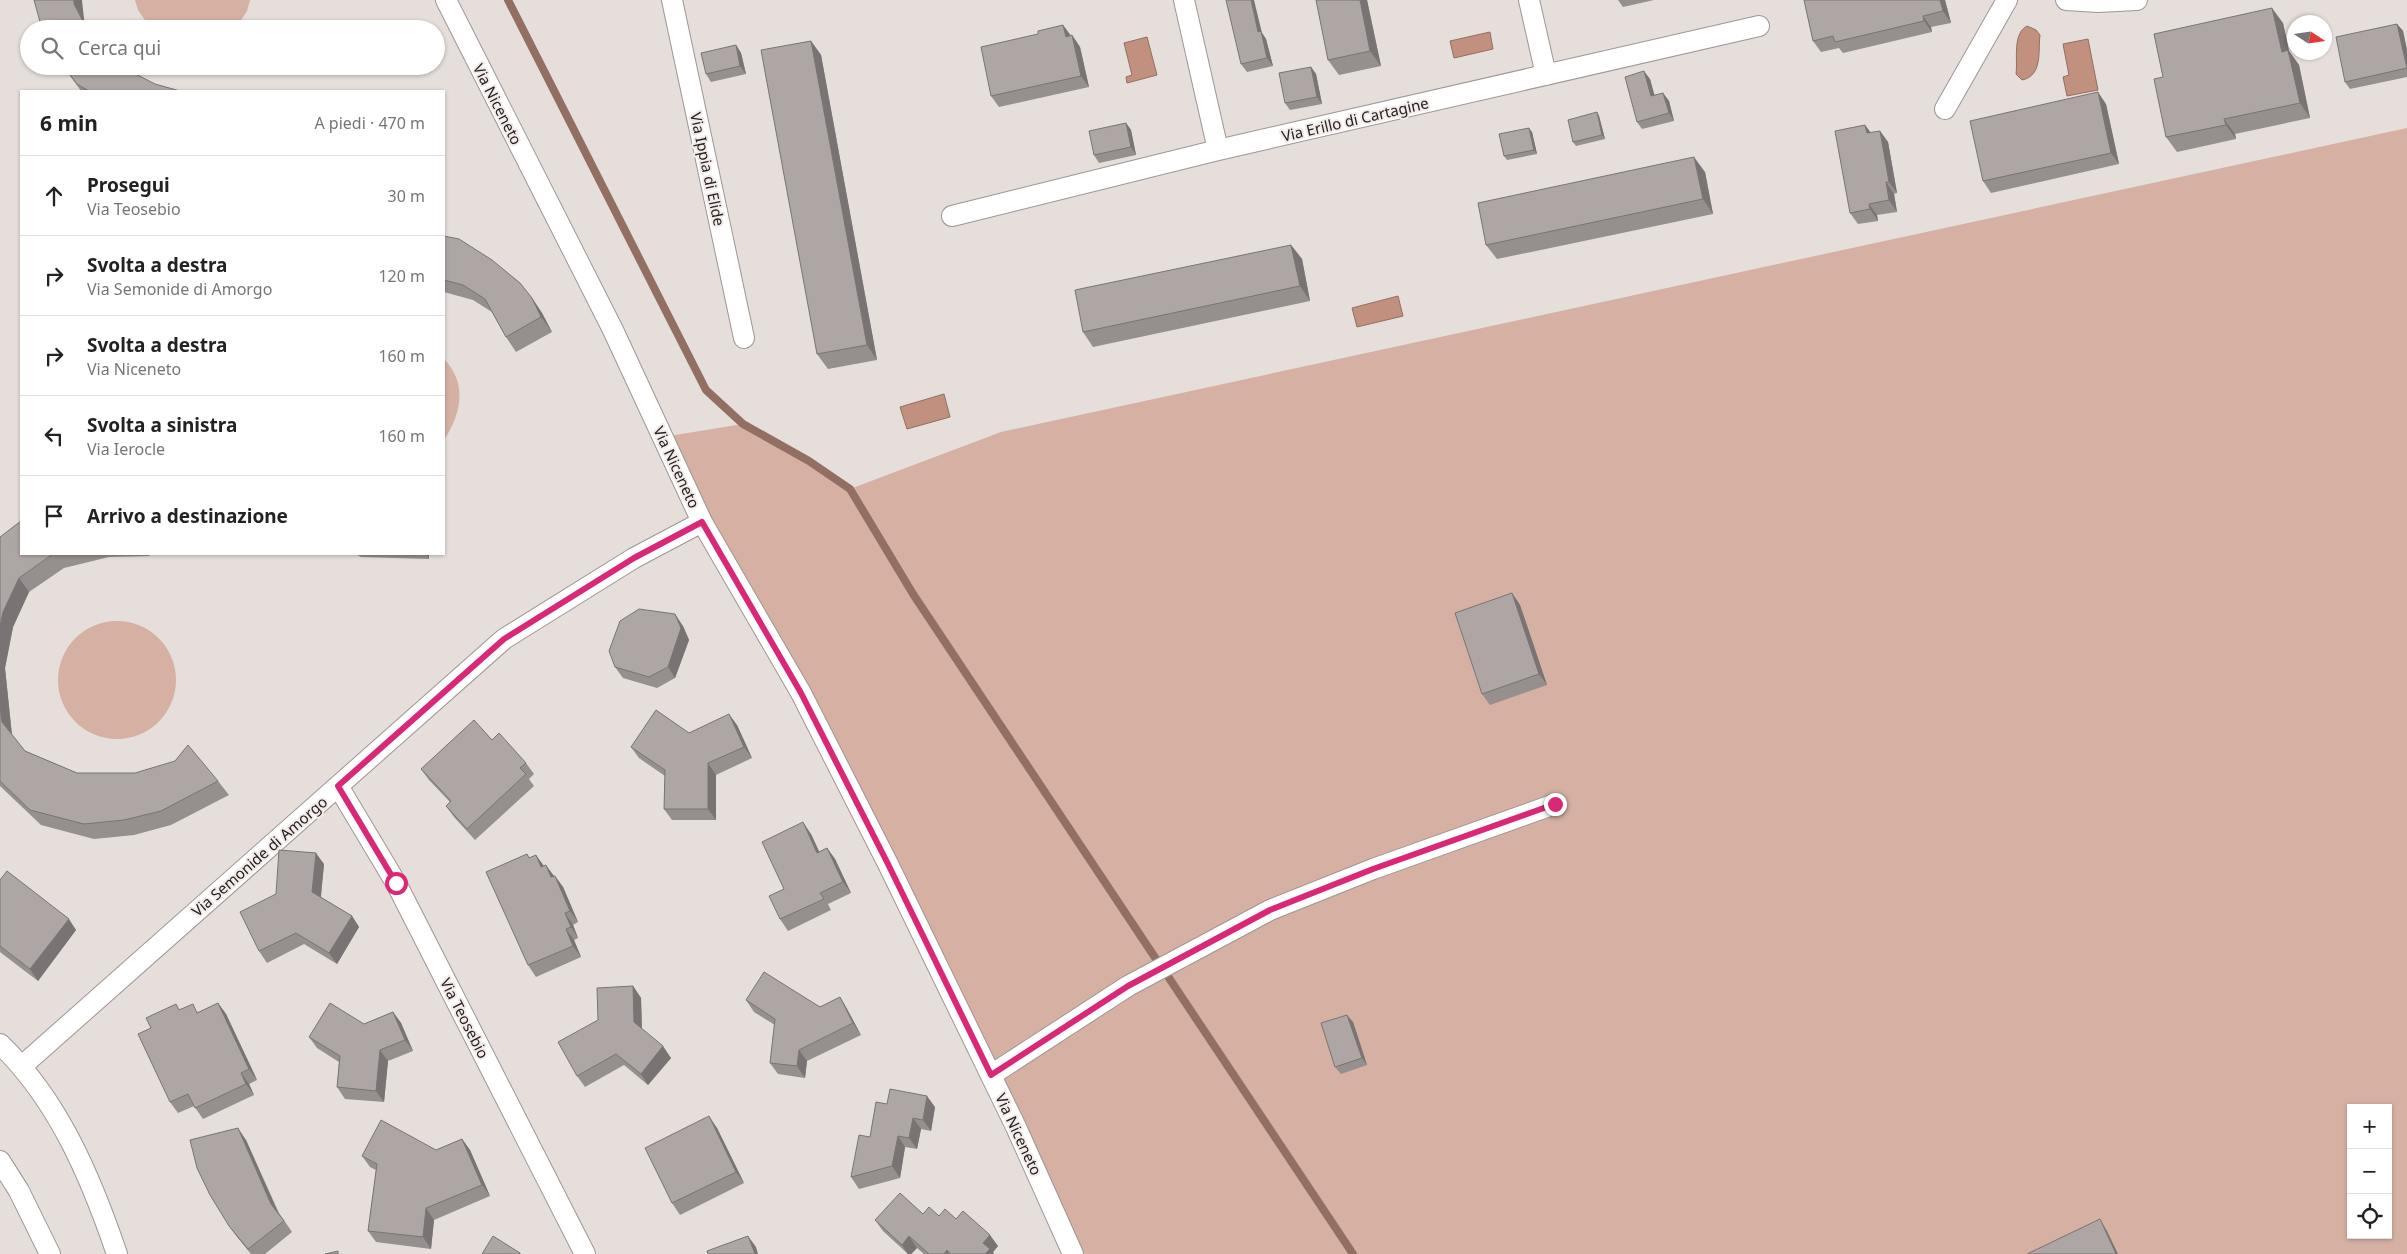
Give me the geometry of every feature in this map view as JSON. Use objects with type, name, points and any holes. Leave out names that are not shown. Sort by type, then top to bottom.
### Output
[{"type":"street","name":"Via Niceneto","points":[[446,0],[613,330],[702,522],[801,693],[892,872],[991,1075],[1072,1254]]},
{"type":"street","name":"Via Ippia di Elide","points":[[672,0],[744,338]]},
{"type":"street","points":[[1184,0],[1218,150]]},
{"type":"street","points":[[1529,0],[1546,75]]},
{"type":"street","points":[[1945,109],[2006,0]]},
{"type":"street","points":[[2066,0],[2098,2],[2137,0]]},
{"type":"street","name":"Via Erillo di Cartagine","points":[[952,216],[1218,150],[1759,26]]},
{"type":"street","name":"Via Semonide di Amorgo","points":[[22,1066],[504,639],[634,558],[702,522]]},
{"type":"street","name":"Via Teosebio","points":[[338,786],[396,883],[585,1254]]},
{"type":"street","points":[[991,1075],[1128,986],[1270,910],[1373,869],[1555,804]]},
{"type":"street","points":[[0,1044],[22,1066],[46,1099],[69,1137],[97,1199],[116,1254]]},
{"type":"street","points":[[0,1161],[19,1191],[50,1254]]},
{"type":"shaded area","points":[[135,0],[250,0],[247,11],[241,20],[145,20],[138,10]]},
{"type":"shaded area","points":[[2027,26],[2036,30],[2040,35],[2039,55],[2033,73],[2029,78],[2022,80],[2016,74],[2017,41],[2022,30]]},
{"type":"shaded area","points":[[1490,32],[1493,49],[1454,58],[1450,41]]},
{"type":"shaded area","points":[[1147,37],[1157,75],[1127,83],[1126,77],[1132,75],[1124,43]]},
{"type":"shaded area","points":[[2088,39],[2098,90],[2067,96],[2063,77],[2069,75],[2063,44]]},
{"type":"shaded area","points":[[2407,128],[2407,1254],[1073,1254],[663,437],[743,424],[809,461],[850,489],[1001,432]]},
{"type":"shaded area","points":[[1398,296],[1403,316],[1357,327],[1352,308]]},
{"type":"shaded area","points":[[445,360],[457,379],[459,389],[458,410],[445,438]]},
{"type":"shaded area","points":[[944,394],[950,417],[907,429],[900,407]]},
{"type":"shaded area","points":[[117,621],[140,625],[159,638],[172,657],[176,680],[172,703],[159,722],[140,735],[117,739],[94,735],[75,722],[62,703],[58,680],[62,657],[75,638],[94,625]]},
{"type":"building","points":[[34,0],[74,0],[74,4],[82,20],[40,20]]},
{"type":"building","points":[[1226,0],[1251,0],[1258,32],[1261,31],[1267,58],[1241,64]]},
{"type":"building","points":[[1316,0],[1360,0],[1370,51],[1328,60]]},
{"type":"building","points":[[1804,0],[1940,0],[1943,11],[1923,16],[1924,21],[1835,42],[1833,36],[1813,41]]},
{"type":"building","points":[[2272,8],[2282,52],[2287,50],[2287,60],[2290,60],[2300,103],[2224,119],[2226,125],[2166,137],[2154,79],[2163,77],[2154,34]]},
{"type":"building","points":[[2397,24],[2407,68],[2345,82],[2336,37]]},
{"type":"building","points":[[1063,25],[1066,37],[1072,35],[1081,76],[991,96],[981,47],[1038,34],[1038,31]]},
{"type":"building","points":[[811,41],[867,345],[817,354],[761,50]]},
{"type":"building","points":[[736,45],[740,66],[706,74],[701,53]]},
{"type":"building","points":[[1311,67],[1317,97],[1285,103],[1279,73]]},
{"type":"building","points":[[1644,71],[1651,96],[1663,93],[1669,113],[1637,122],[1625,77]]},
{"type":"building","points":[[70,75],[138,75],[155,84],[176,90],[87,90],[77,84]]},
{"type":"building","points":[[2098,92],[2111,153],[1983,181],[1970,121]]},
{"type":"building","points":[[1597,112],[1602,135],[1573,142],[1568,120]]},
{"type":"building","points":[[1126,123],[1131,147],[1094,155],[1089,131]]},
{"type":"building","points":[[1865,125],[1867,133],[1880,131],[1889,182],[1886,182],[1889,200],[1869,204],[1870,209],[1850,213],[1835,131]]},
{"type":"building","points":[[1529,128],[1534,150],[1504,156],[1499,134]]},
{"type":"building","points":[[1694,157],[1703,199],[1486,245],[1478,203]]},
{"type":"building","points":[[445,236],[459,239],[492,260],[520,283],[532,298],[541,317],[506,337],[485,299],[463,285],[445,280]]},
{"type":"building","points":[[1291,245],[1300,286],[1083,332],[1075,290]]},
{"type":"building","points":[[20,522],[20,555],[52,555],[19,578],[3,612],[0,627],[0,537]]},
{"type":"building","points":[[1512,593],[1539,674],[1482,694],[1455,613]]},
{"type":"building","points":[[639,609],[675,614],[681,628],[668,667],[649,677],[615,667],[609,651],[620,621]]},
{"type":"building","points":[[0,704],[2,722],[25,751],[77,773],[135,773],[175,761],[188,745],[218,781],[161,811],[124,820],[84,824],[30,810],[0,781]]},
{"type":"building","points":[[656,710],[689,733],[729,714],[744,747],[708,763],[708,809],[664,809],[665,770],[631,747]]},
{"type":"building","points":[[474,720],[492,740],[499,733],[526,763],[520,768],[526,774],[467,829],[446,806],[451,801],[421,769]]},
{"type":"building","points":[[803,822],[817,853],[827,848],[843,882],[820,893],[824,899],[780,919],[769,896],[784,889],[762,842]]},
{"type":"building","points":[[279,850],[316,853],[312,892],[352,916],[329,953],[296,933],[259,951],[240,912],[276,894]]},
{"type":"building","points":[[527,854],[529,858],[536,855],[541,867],[546,865],[551,877],[555,876],[570,911],[565,913],[571,927],[566,929],[573,946],[528,965],[486,872]]},
{"type":"building","points":[[7,871],[69,919],[30,969],[0,946],[0,880]]},
{"type":"building","points":[[764,972],[820,1007],[840,997],[853,1023],[799,1050],[797,1066],[770,1063],[775,1019],[746,1000]]},
{"type":"building","points":[[633,986],[634,1022],[663,1046],[641,1074],[616,1054],[577,1076],[558,1042],[598,1020],[597,988]]},
{"type":"building","points":[[218,1003],[249,1069],[241,1073],[246,1084],[195,1108],[188,1094],[170,1102],[138,1034],[151,1028],[146,1018],[176,1004],[179,1010],[193,1004],[197,1013]]},
{"type":"building","points":[[330,1003],[364,1024],[393,1012],[405,1040],[380,1050],[376,1091],[337,1087],[340,1056],[309,1037]]},
{"type":"building","points":[[1347,1015],[1362,1058],[1335,1067],[1321,1023]]},
{"type":"building","points":[[890,1089],[927,1096],[923,1120],[913,1118],[909,1138],[898,1136],[892,1166],[851,1177],[859,1135],[870,1137],[876,1102],[887,1104]]},
{"type":"building","points":[[709,1116],[736,1172],[672,1203],[645,1148]]},
{"type":"building","points":[[381,1120],[436,1150],[462,1139],[482,1185],[426,1208],[423,1237],[368,1231],[377,1164],[362,1156]]},
{"type":"building","points":[[238,1128],[271,1204],[284,1221],[248,1249],[229,1226],[210,1195],[197,1168],[190,1140]]},
{"type":"building","points":[[900,1193],[923,1214],[929,1207],[939,1216],[945,1209],[956,1219],[963,1211],[990,1235],[983,1243],[990,1249],[985,1254],[951,1254],[947,1250],[944,1254],[929,1254],[909,1236],[902,1245],[875,1220]]},
{"type":"building","points":[[2100,1219],[2116,1254],[2027,1254]]},
{"type":"building","points":[[493,1236],[520,1253],[520,1254],[482,1254]]},
{"type":"building","points":[[748,1236],[755,1254],[708,1254],[707,1251]]},
{"type":"building","points":[[338,1251],[338,1254],[325,1254]]},
{"type":"waterway","points":[[508,0],[706,390],[743,424],[809,461],[850,489],[913,594],[1156,959]]},
{"type":"waterway","points":[[1167,975],[1353,1254]]},
{"type":"route","points":[[396,883],[338,786],[504,639],[634,558],[702,522],[801,693],[888,864],[991,1075],[1128,986],[1270,910],[1373,869],[1555,804]]}]
